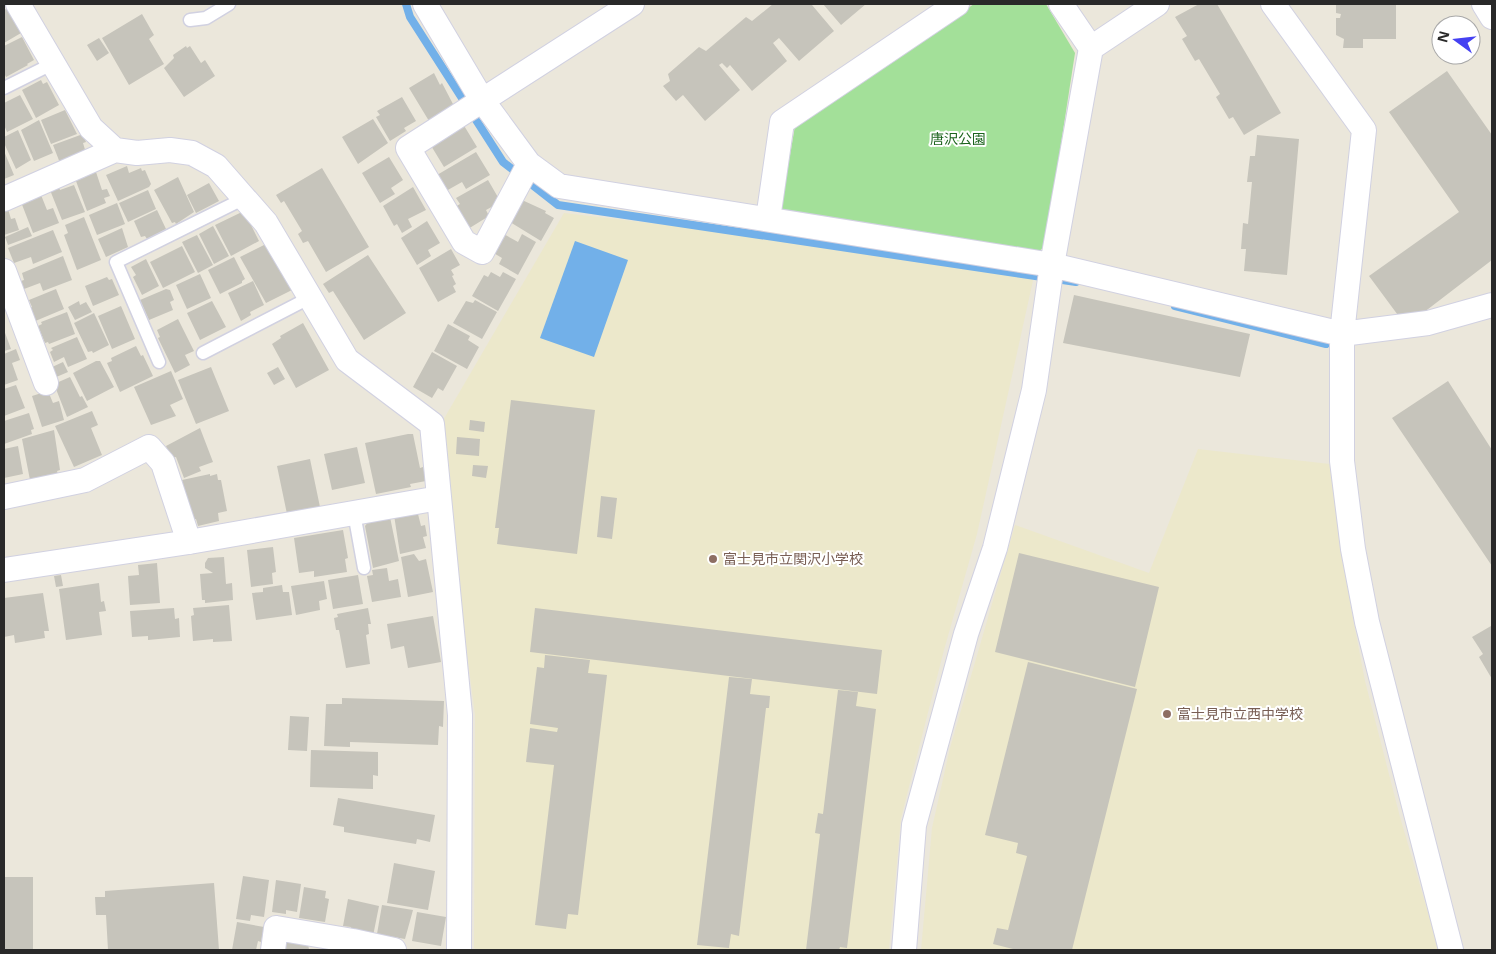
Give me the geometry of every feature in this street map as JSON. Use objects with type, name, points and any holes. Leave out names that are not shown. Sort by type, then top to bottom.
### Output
[{"type":"street","points":[[18,4],[91,128],[114,150]]},
{"type":"street","points":[[425,4],[474,105],[529,165],[558,186],[1052,265],[1342,334],[1428,323],[1492,305]]},
{"type":"street","points":[[529,165],[482,252],[464,242],[408,148],[632,4]]},
{"type":"street","points":[[768,219],[782,122],[956,4]]},
{"type":"street","points":[[904,950],[914,826],[966,634],[995,548],[1032,399],[1052,265],[1091,48],[1061,4]]},
{"type":"street","points":[[1091,48],[1157,4]]},
{"type":"street","points":[[1273,4],[1364,130],[1342,334],[1342,461],[1353,549],[1367,622],[1451,950]]},
{"type":"street","points":[[1484,4],[1492,17]]},
{"type":"street","points":[[4,199],[114,150],[137,153],[170,150],[192,153],[216,166],[266,223],[347,360],[432,424],[460,715],[459,950]]},
{"type":"street","points":[[4,271],[46,383]]},
{"type":"street","points":[[4,496],[85,480],[149,447],[163,463],[189,542]]},
{"type":"street","points":[[4,570],[189,542],[439,498]]},
{"type":"street","points":[[273,950],[276,928],[353,946],[394,950]]},
{"type":"lane","points":[[190,20],[206,18],[229,4]]},
{"type":"lane","points":[[4,88],[52,64]]},
{"type":"lane","points":[[159,362],[116,262],[245,198]]},
{"type":"lane","points":[[203,353],[311,297]]},
{"type":"lane","points":[[354,513],[364,568]]},
{"type":"shaded area","name":"富士見市立関沢小学校","points":[[564,213],[1028,267],[1034,276],[977,534],[944,650],[901,818],[889,950],[477,950],[474,948],[475,715],[458,585],[442,422]]},
{"type":"shaded area","name":"富士見市立西中学校","points":[[1198,449],[1330,464],[1351,608],[1365,681],[1400,817],[1439,950],[921,950],[932,828],[950,748],[1015,525],[1149,573]]},
{"type":"green space","name":"唐沢公園","points":[[974,4],[1046,4],[1075,53],[1045,247],[1034,254],[780,214],[795,126]]},
{"type":"water","points":[[575,241],[628,260],[594,357],[540,338]]},
{"type":"building","points":[[773,4],[814,4],[812,5],[834,31],[799,61],[779,38],[773,43],[787,61],[752,91],[730,65],[727,68],[722,63],[719,65],[740,90],[705,121],[683,95],[676,101],[663,86],[670,81],[668,74],[699,47],[706,51],[746,17],[752,21]]},
{"type":"building","points":[[823,4],[866,4],[841,25]]},
{"type":"building","points":[[1199,4],[1217,4],[1281,113],[1244,135],[1233,117],[1229,119],[1216,97],[1220,94],[1199,59],[1195,61],[1182,39],[1187,36],[1175,17]]},
{"type":"building","points":[[1336,4],[1396,4],[1396,39],[1363,39],[1363,48],[1343,48],[1344,39],[1336,35],[1336,18],[1340,18],[1341,14],[1336,13]]},
{"type":"building","points":[[8,8],[21,33],[4,43],[4,10]]},
{"type":"building","points":[[142,14],[154,35],[149,39],[164,64],[129,85],[102,38]]},
{"type":"building","points":[[22,37],[34,60],[6,77],[4,73],[4,46]]},
{"type":"building","points":[[99,38],[109,53],[97,61],[87,45]]},
{"type":"building","points":[[186,46],[187,48],[190,46],[201,63],[205,60],[215,76],[184,97],[164,68],[174,58],[173,55]]},
{"type":"building","points":[[1447,71],[1492,135],[1492,260],[1406,326],[1369,276],[1459,212],[1389,112]]},
{"type":"building","points":[[434,73],[440,85],[442,83],[454,106],[429,121],[409,88]]},
{"type":"building","points":[[41,80],[43,84],[47,82],[59,105],[36,118],[22,90]]},
{"type":"building","points":[[20,95],[33,119],[7,132],[4,125],[4,103]]},
{"type":"building","points":[[402,97],[416,121],[404,128],[406,131],[390,141],[376,117],[380,115],[377,111]]},
{"type":"building","points":[[65,110],[77,134],[51,144],[41,120]]},
{"type":"building","points":[[373,119],[388,143],[358,164],[342,137]]},
{"type":"building","points":[[39,120],[53,153],[34,161],[21,130]]},
{"type":"building","points":[[463,124],[477,147],[444,167],[430,144]]},
{"type":"building","points":[[18,130],[31,160],[16,169],[4,143],[4,137]]},
{"type":"building","points":[[83,134],[86,142],[83,143],[86,153],[60,163],[53,145]]},
{"type":"building","points":[[1257,135],[1299,139],[1287,275],[1244,271],[1246,249],[1241,249],[1243,223],[1248,224],[1252,182],[1247,182],[1250,156],[1255,156]]},
{"type":"building","points":[[4,151],[14,175],[4,179]]},
{"type":"building","points":[[476,152],[490,175],[466,189],[462,182],[446,191],[437,175]]},
{"type":"building","points":[[389,157],[403,180],[391,188],[395,194],[380,203],[362,173]]},
{"type":"building","points":[[127,166],[129,173],[141,168],[142,171],[145,170],[151,184],[149,187],[118,201],[106,175]]},
{"type":"building","points":[[322,168],[369,247],[326,272],[308,241],[303,243],[298,234],[302,231],[284,201],[281,203],[276,195]]},
{"type":"building","points":[[96,172],[102,190],[107,189],[110,196],[104,198],[106,203],[87,211],[76,181]]},
{"type":"building","points":[[178,177],[194,212],[176,224],[175,222],[172,223],[154,190]]},
{"type":"building","points":[[488,180],[499,199],[495,200],[497,204],[486,210],[489,216],[468,229],[455,207],[460,204],[456,198]]},
{"type":"building","points":[[209,183],[219,201],[196,213],[187,195]]},
{"type":"building","points":[[74,185],[85,212],[62,220],[50,190],[59,187],[60,190]]},
{"type":"building","points":[[413,187],[426,210],[408,219],[412,227],[402,233],[397,224],[394,226],[383,206]]},
{"type":"building","points":[[148,190],[156,209],[128,222],[119,203]]},
{"type":"building","points":[[41,195],[47,210],[53,208],[59,223],[33,233],[21,202]]},
{"type":"building","points":[[522,200],[546,211],[545,213],[554,218],[541,241],[510,222]]},
{"type":"building","points":[[117,203],[125,224],[97,235],[89,215]]},
{"type":"building","points":[[8,209],[11,219],[15,218],[19,230],[4,235],[4,211]]},
{"type":"building","points":[[157,210],[166,229],[147,239],[145,236],[141,237],[134,221]]},
{"type":"building","points":[[244,211],[259,241],[231,256],[215,225]]},
{"type":"building","points":[[84,217],[101,260],[77,270],[64,235],[68,233],[65,225]]},
{"type":"building","points":[[427,221],[440,243],[428,250],[431,256],[417,265],[401,238]]},
{"type":"building","points":[[213,226],[229,256],[214,264],[199,234]]},
{"type":"building","points":[[28,227],[32,236],[8,245],[5,237]]},
{"type":"building","points":[[122,228],[128,247],[106,257],[98,239]]},
{"type":"building","points":[[53,230],[62,252],[33,264],[31,257],[14,263],[8,248]]},
{"type":"building","points":[[502,233],[518,242],[522,234],[536,242],[518,275],[499,264],[502,258],[492,252]]},
{"type":"building","points":[[197,235],[213,265],[198,273],[182,242]]},
{"type":"building","points":[[266,244],[292,290],[266,303],[240,257]]},
{"type":"building","points":[[182,246],[195,272],[163,288],[150,262]]},
{"type":"building","points":[[451,249],[460,265],[451,270],[454,275],[452,276],[456,284],[453,286],[456,292],[438,302],[419,268]]},
{"type":"building","points":[[368,255],[406,313],[364,340],[333,291],[329,293],[323,284]]},
{"type":"building","points":[[63,256],[72,280],[43,291],[40,283],[24,289],[21,281],[24,280],[22,273]]},
{"type":"building","points":[[234,257],[245,279],[242,283],[220,294],[208,270]]},
{"type":"building","points":[[146,259],[159,286],[142,295],[133,277],[136,275],[131,267]]},
{"type":"building","points":[[491,272],[500,277],[503,272],[516,279],[498,311],[472,296],[484,275],[488,277]]},
{"type":"building","points":[[200,274],[211,298],[187,309],[176,285]]},
{"type":"building","points":[[107,277],[109,280],[112,279],[119,295],[93,306],[85,286]]},
{"type":"building","points":[[253,281],[264,305],[250,312],[251,315],[241,321],[228,293]]},
{"type":"building","points":[[56,289],[64,309],[33,322],[28,308],[32,307],[29,300]]},
{"type":"building","points":[[166,289],[170,290],[174,300],[170,302],[173,310],[149,320],[140,300]]},
{"type":"building","points":[[1074,295],[1250,334],[1240,377],[1063,343]]},
{"type":"building","points":[[475,300],[497,312],[482,339],[453,323],[466,301],[473,303]]},
{"type":"building","points":[[79,301],[80,305],[86,302],[92,312],[75,320],[68,307]]},
{"type":"building","points":[[212,301],[226,327],[200,340],[187,313]]},
{"type":"building","points":[[121,306],[135,339],[112,349],[98,316]]},
{"type":"building","points":[[67,312],[75,334],[49,344],[48,342],[45,343],[38,326],[42,324],[41,322]]},
{"type":"building","points":[[94,313],[109,345],[93,353],[92,351],[88,352],[74,323]]},
{"type":"building","points":[[178,319],[194,351],[185,355],[190,365],[175,373],[158,338],[160,337],[157,330]]},
{"type":"building","points":[[303,323],[329,370],[296,388],[272,344],[281,338],[280,336]]},
{"type":"building","points":[[448,324],[470,336],[468,340],[479,347],[467,369],[434,351]]},
{"type":"building","points":[[4,330],[11,349],[4,351]]},
{"type":"building","points":[[77,337],[87,359],[68,367],[64,357],[54,362],[50,352],[53,350],[51,348]]},
{"type":"building","points":[[136,346],[141,356],[143,355],[153,376],[120,392],[107,363],[112,361],[111,358]]},
{"type":"building","points":[[16,349],[20,360],[12,363],[18,380],[4,385],[4,354]]},
{"type":"building","points":[[432,352],[457,366],[443,391],[438,388],[432,398],[413,387]]},
{"type":"building","points":[[96,361],[100,361],[114,387],[87,401],[73,373]]},
{"type":"building","points":[[63,362],[68,372],[54,378],[50,368]]},
{"type":"building","points":[[211,367],[229,411],[196,424],[178,380]]},
{"type":"building","points":[[278,367],[285,379],[274,385],[267,373]]},
{"type":"building","points":[[171,371],[183,399],[170,405],[176,416],[151,425],[134,387]]},
{"type":"building","points":[[70,377],[80,397],[82,396],[88,407],[67,417],[54,384]]},
{"type":"building","points":[[1448,381],[1492,450],[1492,566],[1392,418]]},
{"type":"building","points":[[16,385],[25,408],[4,416],[4,389]]},
{"type":"building","points":[[48,391],[53,403],[59,401],[64,420],[42,427],[32,396]]},
{"type":"building","points":[[511,400],[595,410],[577,554],[497,544],[499,528],[495,528]]},
{"type":"building","points":[[92,411],[98,425],[91,428],[102,455],[74,467],[55,426]]},
{"type":"building","points":[[29,413],[34,429],[31,430],[32,434],[4,444],[4,421]]},
{"type":"building","points":[[470,420],[485,422],[484,432],[469,430]]},
{"type":"building","points":[[200,428],[213,462],[199,467],[201,471],[184,478],[176,457],[171,458],[166,446]]},
{"type":"building","points":[[54,430],[60,470],[57,471],[58,474],[30,480],[22,439]]},
{"type":"building","points":[[413,434],[420,468],[423,467],[426,481],[410,484],[411,487],[376,494],[365,443]]},
{"type":"building","points":[[457,437],[480,439],[479,456],[456,454]]},
{"type":"building","points":[[18,446],[23,474],[4,478],[4,449]]},
{"type":"building","points":[[357,447],[365,483],[332,490],[324,454]]},
{"type":"building","points":[[310,459],[320,507],[287,514],[277,466]]},
{"type":"building","points":[[473,465],[488,466],[486,478],[472,476]]},
{"type":"building","points":[[210,474],[210,476],[217,474],[218,480],[221,480],[227,511],[218,513],[219,521],[198,526],[196,519],[190,520],[182,480]]},
{"type":"building","points":[[601,496],[617,498],[612,539],[597,537]]},
{"type":"building","points":[[417,510],[421,526],[425,525],[427,536],[423,537],[426,548],[400,554],[394,515]]},
{"type":"building","points":[[390,517],[399,561],[373,568],[365,526],[369,521]]},
{"type":"building","points":[[343,530],[348,558],[345,559],[347,572],[314,577],[314,571],[299,573],[294,538]]},
{"type":"building","points":[[273,547],[276,572],[272,573],[273,584],[251,587],[247,550]]},
{"type":"building","points":[[1019,553],[1159,587],[1135,687],[995,652]]},
{"type":"building","points":[[414,554],[419,561],[426,559],[433,592],[408,597],[401,557]]},
{"type":"building","points":[[224,557],[226,584],[232,583],[233,600],[205,603],[205,600],[202,600],[200,574],[213,573],[205,568],[208,558]]},
{"type":"building","points":[[157,563],[160,603],[130,605],[128,576],[139,575],[138,565]]},
{"type":"building","points":[[387,568],[389,581],[398,579],[401,597],[372,602],[367,576],[373,575],[372,570]]},
{"type":"building","points":[[61,575],[63,586],[56,587],[54,576]]},
{"type":"building","points":[[358,575],[363,604],[333,609],[328,580]]},
{"type":"building","points":[[324,581],[327,599],[319,601],[320,610],[296,615],[291,586]]},
{"type":"building","points":[[99,583],[101,602],[104,601],[106,611],[99,612],[102,635],[66,640],[59,589]]},
{"type":"building","points":[[282,585],[283,592],[289,592],[292,615],[256,620],[252,593],[263,592],[263,588]]},
{"type":"building","points":[[43,593],[49,631],[44,631],[45,638],[15,643],[14,635],[4,637],[4,598]]},
{"type":"building","points":[[229,605],[232,641],[213,642],[213,639],[193,641],[191,616],[194,615],[193,608]]},
{"type":"building","points":[[174,608],[175,619],[179,618],[180,637],[148,640],[148,636],[132,637],[130,611]]},
{"type":"building","points":[[368,608],[371,624],[368,624],[369,634],[366,635],[370,664],[346,668],[339,630],[336,630],[334,618],[338,617],[337,614]]},
{"type":"building","points":[[535,608],[882,650],[877,694],[530,652]]},
{"type":"building","points":[[433,616],[441,662],[408,668],[404,646],[391,649],[387,624]]},
{"type":"building","points":[[1491,626],[1492,679],[1479,657],[1483,654],[1472,637]]},
{"type":"building","points":[[545,655],[590,660],[588,673],[607,675],[578,915],[568,914],[566,929],[535,925],[554,765],[526,762],[530,728],[557,732],[558,728],[530,724],[537,667],[544,668]]},
{"type":"building","points":[[1028,662],[1137,689],[1072,950],[1017,950],[993,944],[997,928],[1008,930],[1027,856],[1016,853],[1018,843],[985,835]]},
{"type":"building","points":[[729,677],[752,679],[750,694],[770,696],[769,708],[766,708],[739,936],[731,934],[729,948],[697,945]]},
{"type":"building","points":[[838,690],[858,692],[856,706],[876,709],[847,948],[840,947],[839,950],[806,950],[820,834],[815,833],[818,813],[823,814]]},
{"type":"building","points":[[342,698],[444,701],[443,727],[439,726],[438,745],[350,742],[350,747],[324,746],[326,704],[342,704]]},
{"type":"building","points":[[290,716],[309,717],[307,751],[288,750]]},
{"type":"building","points":[[311,750],[378,752],[378,776],[373,775],[373,789],[310,787]]},
{"type":"building","points":[[338,798],[435,815],[430,842],[417,839],[416,844],[344,832],[344,827],[333,825]]},
{"type":"building","points":[[394,863],[435,871],[428,910],[387,903]]},
{"type":"building","points":[[243,876],[269,880],[264,917],[251,915],[250,921],[236,919]]},
{"type":"building","points":[[4,877],[33,877],[33,950],[4,950]]},
{"type":"building","points":[[276,880],[301,884],[297,912],[286,910],[286,914],[272,912]]},
{"type":"building","points":[[214,883],[219,950],[108,950],[106,915],[96,915],[95,897],[105,897],[105,891]]},
{"type":"building","points":[[304,887],[326,891],[325,898],[329,899],[325,922],[299,918]]},
{"type":"building","points":[[348,899],[379,906],[373,936],[350,931],[351,927],[343,926]]},
{"type":"building","points":[[382,905],[413,910],[405,939],[377,934]]},
{"type":"building","points":[[417,912],[446,917],[441,946],[412,941]]},
{"type":"building","points":[[237,922],[264,927],[261,942],[258,941],[256,950],[232,950]]},
{"type":"building","points":[[284,943],[308,943],[309,950],[284,950]]},
{"type":"waterway","points":[[406,4],[410,17],[503,162],[558,205],[1076,282]]},
{"type":"waterway","points":[[1175,306],[1326,344]]},
{"type":"place","name":"富士見市立関沢小学校","points":[[713,559]]},
{"type":"place","name":"富士見市立西中学校","points":[[1167,714]]}]
